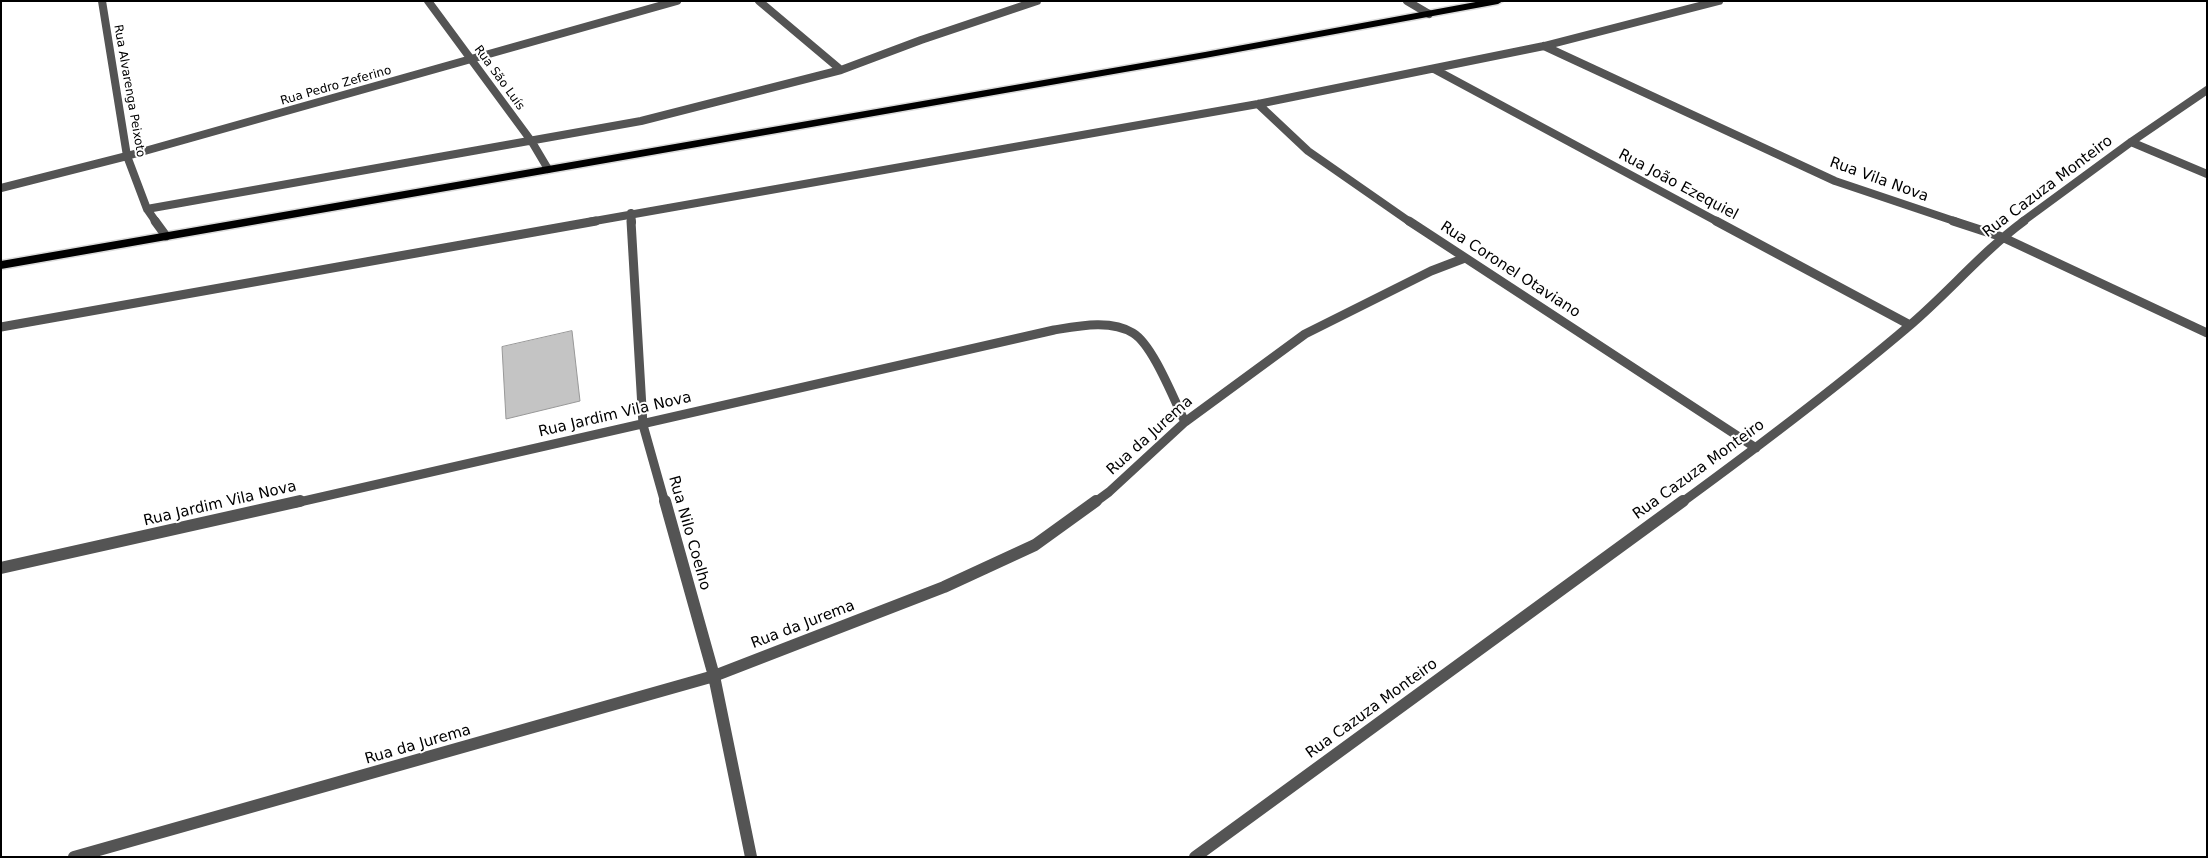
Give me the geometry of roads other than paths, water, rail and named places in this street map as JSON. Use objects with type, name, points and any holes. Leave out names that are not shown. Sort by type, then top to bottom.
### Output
[{"type":"highway","points":[[1,265],[1186,59],[1498,1]]},
{"type":"street","name":"Rua Alvarenga Peixoto","points":[[102,1],[127,156],[147,209],[166,236]]},
{"type":"street","name":"Rua São Luís","points":[[428,1],[532,142],[548,169]]},
{"type":"street","name":"Rua Pedro Zeferino","points":[[1,188],[127,156],[677,1]]},
{"type":"street","points":[[759,1],[841,70]]},
{"type":"street","points":[[147,209],[532,142],[641,121],[841,70],[921,40],[1037,1]]},
{"type":"street","points":[[1407,1],[1430,14]]},
{"type":"street","points":[[1,327],[630,213],[1258,104],[1544,46],[1719,1]]},
{"type":"street","name":"Rua Vila Nova","points":[[1544,46],[1835,181],[2002,237],[2207,334]]},
{"type":"street","name":"Rua João Ezequiel","points":[[1434,69],[1910,325]]},
{"type":"street","name":"Rua Cazuza Monteiro","points":[[1195,857],[1756,448],[1910,325],[2002,237],[2131,142],[2207,90]]},
{"type":"street","name":"Rua Coronel Otaviano","points":[[1258,104],[1308,151],[1465,258],[1756,448]]},
{"type":"street","points":[[2131,142],[2207,174]]},
{"type":"street","name":"Rua Nilo Coelho","points":[[630,213],[643,425],[714,676],[751,857]]},
{"type":"street","name":"Rua da Jurema","points":[[74,857],[714,676],[944,587],[1035,546],[1109,492],[1185,422],[1305,334],[1431,271],[1465,258]]},
{"type":"street","name":"Rua Jardim Vila Nova","points":[[1,568],[643,425],[1054,330],[1098,325],[1126,329],[1143,340],[1185,422]]}]
